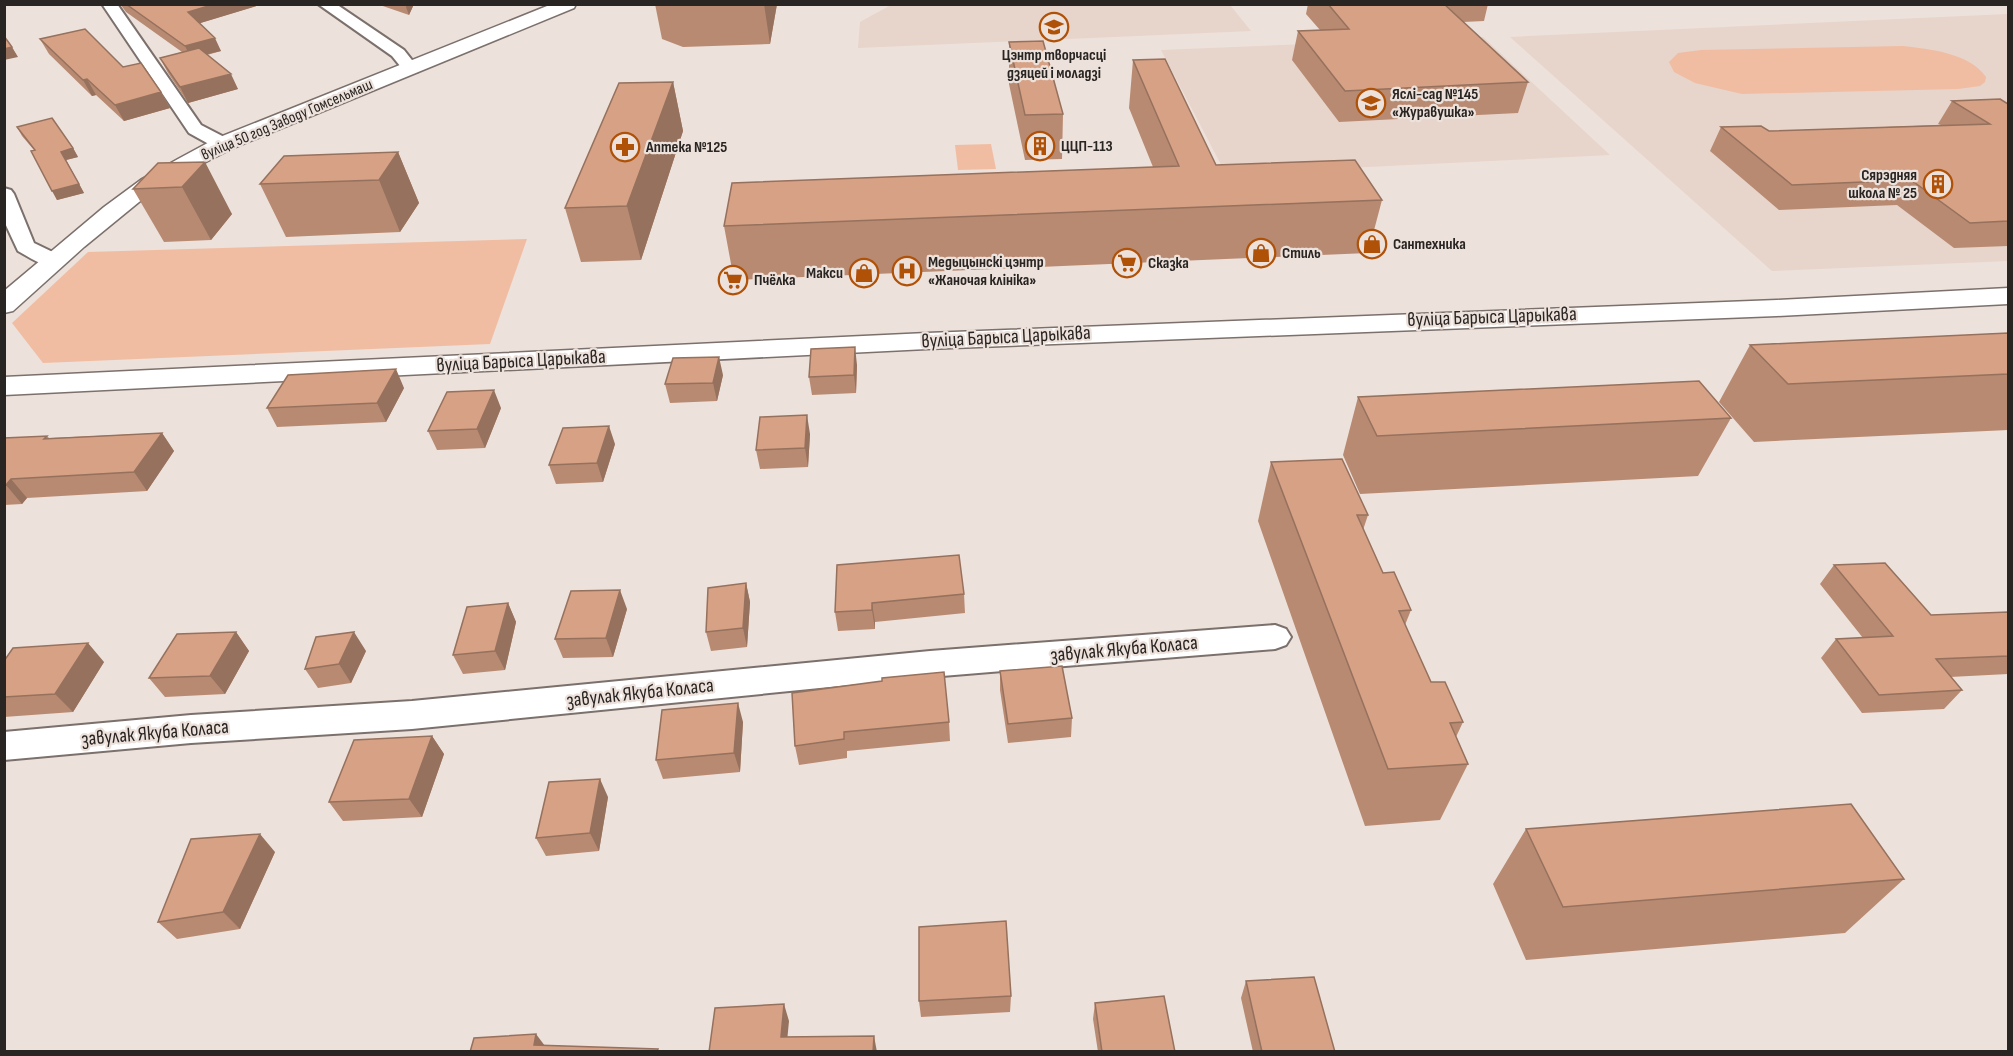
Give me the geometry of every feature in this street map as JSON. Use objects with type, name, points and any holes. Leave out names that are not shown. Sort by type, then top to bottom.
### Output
[{"type":"main road","name":"вуліца 50 год Заводу Гомсельмаш","points":[[4,305],[52,261],[150,184],[223,144],[568,4]]},
{"type":"main road","name":"вуліца Барыса Царыкава","points":[[4,386],[939,340],[1778,308],[2008,296]]},
{"type":"street","points":[[109,4],[195,129],[223,144]]},
{"type":"street","points":[[325,4],[398,53],[411,69]]},
{"type":"street","points":[[4,194],[25,247],[52,261]]},
{"type":"street","name":"завулак Якуба Коласа","points":[[4,746],[191,729],[412,715],[918,665],[1275,637]]},
{"type":"shaded area","name":"Цэнтр творчасці дзяцей і моладзі","points":[[893,4],[1230,5],[1251,31],[858,48],[860,22]]},
{"type":"shaded area","points":[[2008,14],[2008,261],[1772,271],[1510,37]]},
{"type":"shaded area","name":"Яслі-сад №145 «Журавушка»","points":[[1483,37],[1610,155],[1226,174],[1161,50]]},
{"type":"shaded area","points":[[1903,46],[1960,57],[1979,69],[1986,77],[1985,82],[1980,86],[1958,89],[1742,94],[1695,83],[1674,72],[1669,62],[1678,53],[1701,50]]},
{"type":"shaded area","points":[[991,144],[996,169],[958,170],[955,145]]},
{"type":"shaded area","points":[[527,239],[490,344],[43,363],[12,323],[88,252]]},
{"type":"building","points":[[126,4],[215,4],[188,12],[215,38],[185,46]]},
{"type":"building","points":[[1328,4],[1444,4],[1528,82],[1345,91],[1298,31],[1349,29]]},
{"type":"building","points":[[85,29],[123,67],[141,63],[161,92],[115,105],[87,79],[83,80],[40,39]]},
{"type":"building","points":[[4,36],[12,47],[4,49]]},
{"type":"building","points":[[1043,41],[1063,114],[1025,115],[1009,42]]},
{"type":"building","points":[[199,48],[231,74],[180,87],[160,58]]},
{"type":"building","points":[[1165,59],[1216,165],[1355,160],[1382,200],[724,226],[732,183],[1179,166],[1133,60]]},
{"type":"building","points":[[673,82],[627,206],[565,208],[619,83]]},
{"type":"building","name":"Сярэдняя школа № 25","points":[[2000,99],[2008,104],[2008,221],[1970,223],[1911,180],[1792,185],[1721,127],[1761,126],[1769,131],[1990,124],[1952,101]]},
{"type":"building","points":[[52,118],[73,148],[61,152],[79,184],[52,191],[31,151],[35,150],[17,127]]},
{"type":"building","points":[[398,152],[379,180],[260,184],[284,156]]},
{"type":"building","points":[[205,162],[182,187],[133,189],[158,163]]},
{"type":"building","points":[[2008,333],[2008,374],[1788,384],[1750,345]]},
{"type":"building","points":[[855,347],[854,375],[809,377],[811,349]]},
{"type":"building","points":[[719,357],[713,383],[665,384],[673,358]]},
{"type":"building","points":[[396,369],[377,403],[267,408],[288,375]]},
{"type":"building","points":[[1699,381],[1731,418],[1377,436],[1358,397]]},
{"type":"building","points":[[494,390],[477,429],[428,431],[447,392]]},
{"type":"building","points":[[807,415],[805,448],[756,450],[760,417]]},
{"type":"building","points":[[609,426],[597,463],[549,465],[563,428]]},
{"type":"building","points":[[162,433],[134,472],[11,479],[4,485],[4,438],[47,436],[44,439]]},
{"type":"building","points":[[1342,459],[1368,515],[1357,515],[1383,573],[1394,572],[1411,610],[1399,611],[1431,682],[1445,682],[1463,722],[1450,723],[1468,764],[1388,769],[1271,462]]},
{"type":"building","points":[[959,555],[964,594],[872,603],[872,610],[835,612],[837,565]]},
{"type":"building","points":[[1885,563],[1931,615],[2008,612],[2008,656],[1936,659],[1962,690],[1879,695],[1836,639],[1893,636],[1834,565]]},
{"type":"building","points":[[746,583],[743,628],[706,632],[708,588]]},
{"type":"building","points":[[620,590],[606,638],[555,639],[571,591]]},
{"type":"building","points":[[508,603],[495,651],[453,655],[467,607]]},
{"type":"building","points":[[236,632],[210,676],[149,678],[177,634]]},
{"type":"building","points":[[354,632],[339,664],[305,669],[316,637]]},
{"type":"building","points":[[88,643],[55,694],[4,697],[4,661],[13,648]]},
{"type":"building","points":[[1062,666],[1072,718],[1008,724],[1000,671]]},
{"type":"building","points":[[944,672],[949,722],[844,732],[844,739],[795,746],[792,693],[882,681],[882,678]]},
{"type":"building","points":[[738,703],[734,753],[656,760],[662,710]]},
{"type":"building","points":[[432,736],[409,799],[329,802],[354,740]]},
{"type":"building","points":[[600,779],[590,833],[536,838],[549,782]]},
{"type":"building","points":[[1851,804],[1904,879],[1563,907],[1526,829]]},
{"type":"building","points":[[260,834],[223,912],[158,922],[191,839]]},
{"type":"building","points":[[1006,921],[1011,996],[919,1001],[919,927]]},
{"type":"building","points":[[1314,977],[1335,1052],[1262,1052],[1246,981]]},
{"type":"building","points":[[1164,996],[1175,1052],[1102,1052],[1095,1003]]},
{"type":"building","points":[[784,1004],[781,1037],[874,1036],[873,1052],[709,1052],[715,1008]]},
{"type":"building","points":[[536,1034],[534,1045],[658,1049],[657,1052],[470,1052],[474,1038]]},
{"type":"place","name":"Цэнтр творчасці дзяцей і моладзі","points":[[1054,27]]},
{"type":"place","name":"Яслі-сад №145 «Журавушка»","points":[[1371,103]]},
{"type":"place","name":"ЦЦП-113","points":[[1040,146]]},
{"type":"place","name":"Аптека №125","points":[[625,147]]},
{"type":"place","name":"Сярэдняя школа № 25","points":[[1938,184]]},
{"type":"place","name":"Сантехника","points":[[1372,244]]},
{"type":"place","name":"Стиль","points":[[1261,253]]},
{"type":"place","name":"Сказка","points":[[1127,263]]},
{"type":"place","name":"Медыцынскі цэнтр «Жаночая клініка»","points":[[907,271]]},
{"type":"place","name":"Макси","points":[[864,273]]},
{"type":"place","name":"Пчёлка","points":[[733,280]]}]
